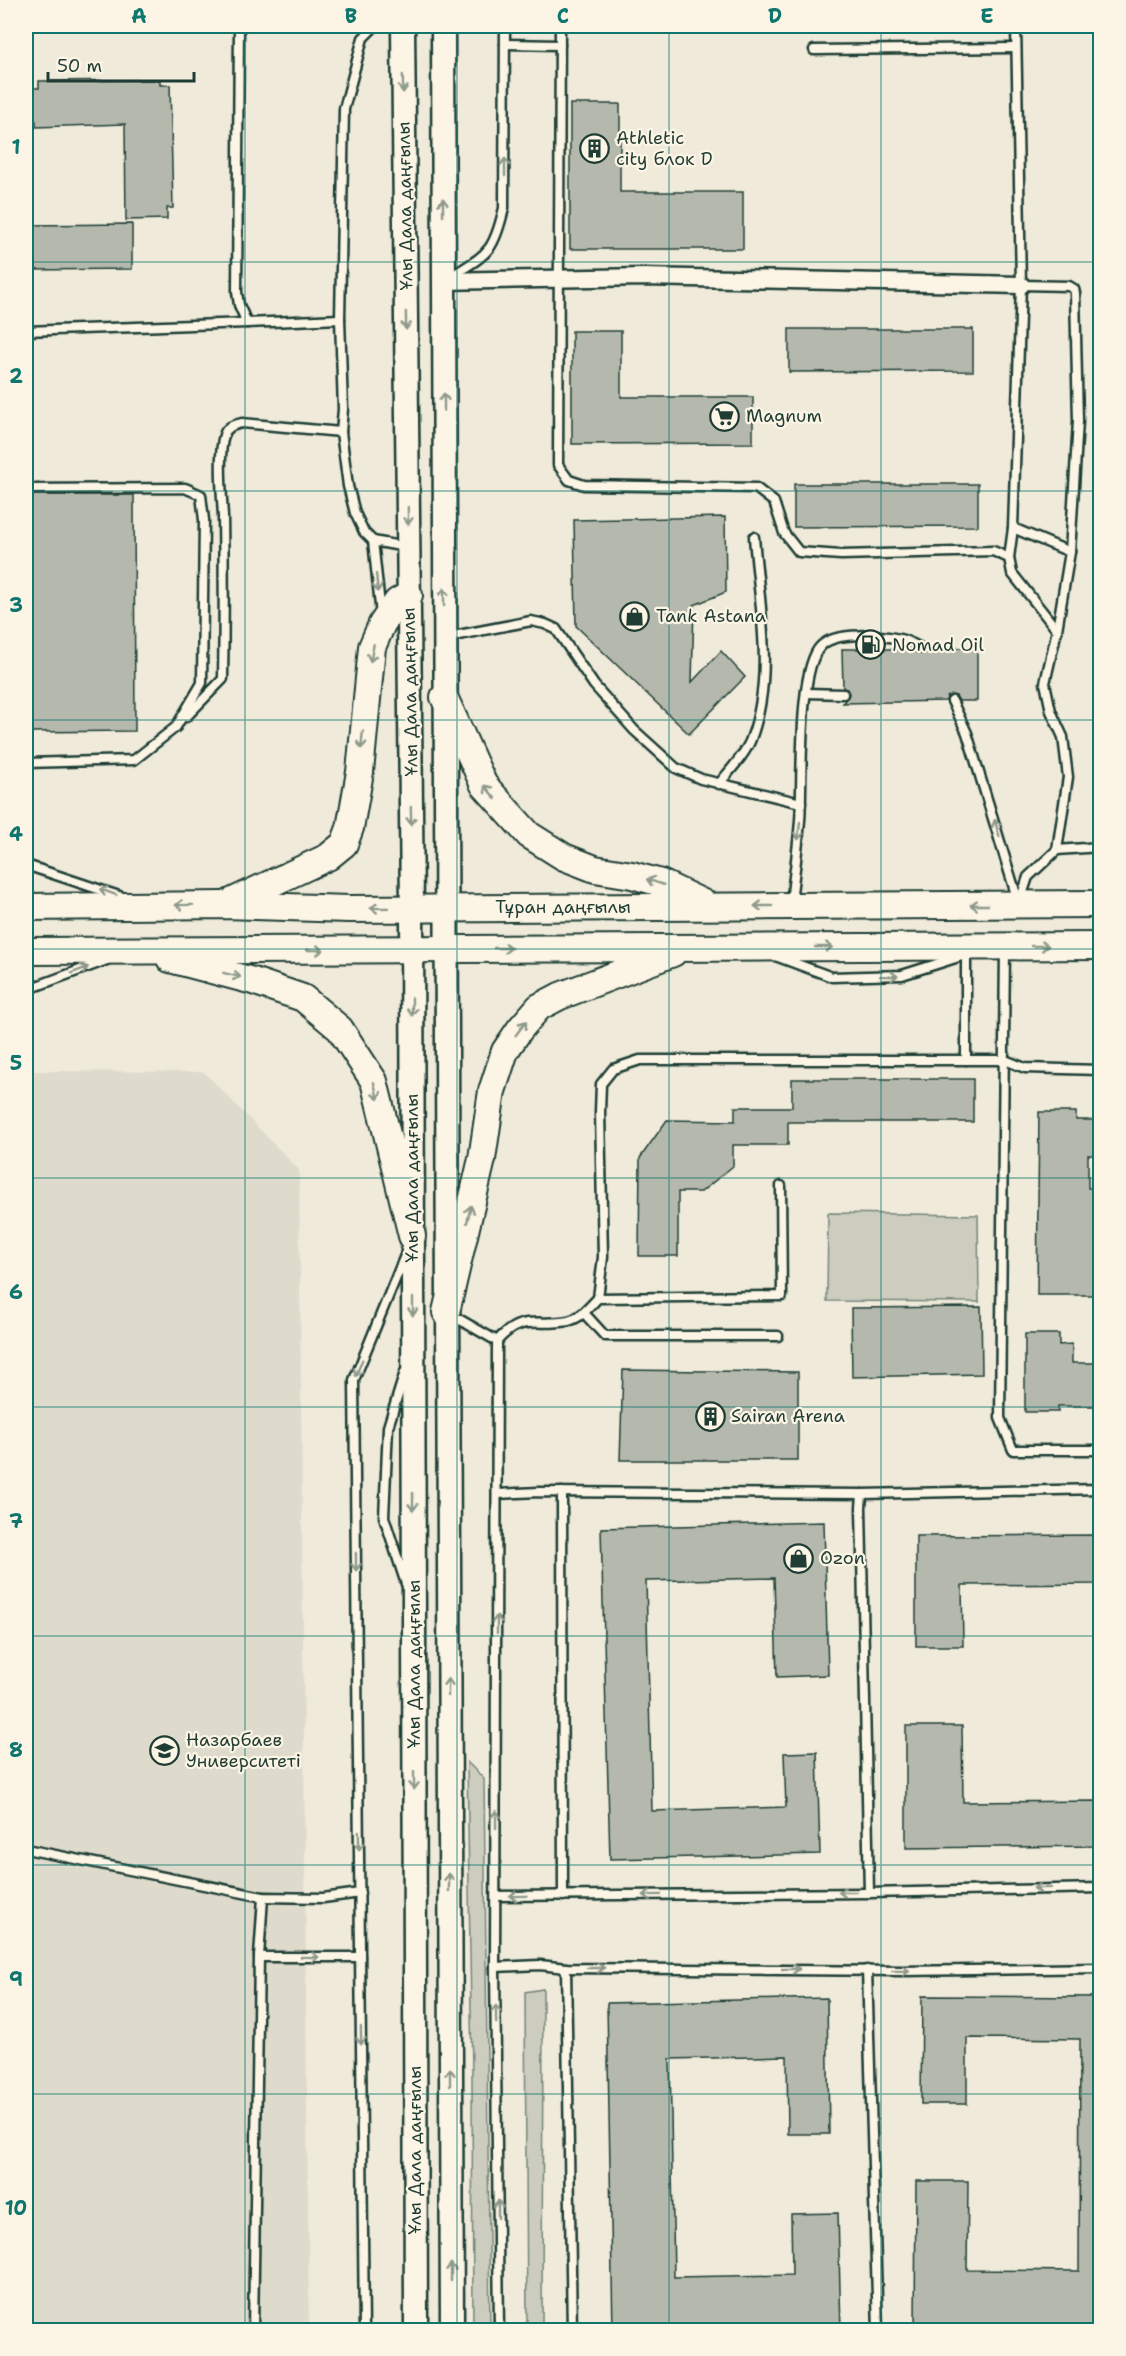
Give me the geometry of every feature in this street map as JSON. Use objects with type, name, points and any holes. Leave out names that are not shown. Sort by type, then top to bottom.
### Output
[{"type":"main road","name":"Ұлы Дала даңғылы","points":[[403,26],[412,908],[416,2331]]},
{"type":"main road","name":"Ұлы Дала даңғылы","points":[[442,26],[444,948],[452,2331]]},
{"type":"main road","points":[[225,904],[328,857],[344,844],[350,828],[360,772],[372,647],[382,624],[397,602],[409,595]]},
{"type":"main road","points":[[444,697],[484,784],[529,835],[575,861],[595,869],[632,875],[661,883],[708,906]]},
{"type":"main road","name":"Тұран даңғылы","points":[[26,907],[225,904],[349,909],[1101,904]]},
{"type":"main road","points":[[26,951],[752,948],[966,951],[998,946],[1101,946]]},
{"type":"main road","points":[[446,1312],[482,1159],[492,1091],[505,1051],[539,1007],[560,996],[688,948]]},
{"type":"main road","points":[[134,951],[253,981],[303,998],[340,1029],[374,1081],[412,1236]]},
{"type":"street","points":[[443,281],[644,277],[1021,285]]},
{"type":"lane","points":[[239,26],[237,292],[239,305],[247,324]]},
{"type":"lane","points":[[375,26],[363,39],[344,109],[340,318],[343,409],[341,432],[348,486],[355,513],[364,532],[373,541],[408,547]]},
{"type":"lane","points":[[443,281],[487,254],[497,237],[504,208],[505,26]]},
{"type":"lane","points":[[560,26],[557,456],[558,465],[569,480],[584,485],[756,489],[774,502],[784,533],[799,552],[841,555],[993,551],[1009,558]]},
{"type":"lane","points":[[1016,26],[1021,285],[1013,528],[1009,558],[1012,573],[1056,630]]},
{"type":"lane","points":[[505,44],[560,45]]},
{"type":"lane","points":[[814,50],[1016,48]]},
{"type":"lane","points":[[1019,904],[1028,877],[1057,850],[1068,777],[1063,737],[1051,711],[1045,683],[1070,552],[1078,421],[1074,289],[1069,286],[1021,285]]},
{"type":"lane","points":[[26,331],[247,324],[340,318]]},
{"type":"lane","points":[[26,763],[134,760],[176,727],[223,679],[222,473],[224,436],[227,429],[243,423],[341,432]]},
{"type":"lane","points":[[26,489],[185,488],[201,495],[204,520],[202,683],[176,727]]},
{"type":"lane","points":[[1013,528],[1070,552]]},
{"type":"lane","points":[[719,784],[750,740],[758,709],[764,665],[754,537]]},
{"type":"lane","points":[[373,541],[382,624]]},
{"type":"lane","points":[[444,638],[531,621],[556,629],[594,685],[650,747],[688,775],[801,803]]},
{"type":"lane","points":[[791,906],[801,803],[802,730],[812,656],[822,644],[838,637],[868,636],[902,640],[921,648]]},
{"type":"lane","points":[[806,693],[843,694]]},
{"type":"lane","points":[[952,701],[967,734],[1019,904]]},
{"type":"lane","points":[[1057,850],[1101,847]]},
{"type":"lane","points":[[26,865],[144,906]]},
{"type":"lane","points":[[998,946],[1005,1060],[1000,1418],[1013,1450],[1101,1450]]},
{"type":"lane","points":[[26,990],[134,951]]},
{"type":"lane","points":[[966,951],[966,1060]]},
{"type":"lane","points":[[499,2331],[495,1967],[497,1341],[509,1328],[526,1323],[569,1320],[584,1313],[598,1298],[603,1257],[601,1084],[613,1069],[640,1060],[1005,1060],[1025,1068],[1101,1070]]},
{"type":"lane","points":[[598,1298],[782,1296],[781,1186]]},
{"type":"lane","points":[[364,2331],[354,1380],[412,1236]]},
{"type":"lane","points":[[446,1312],[497,1341]]},
{"type":"lane","points":[[584,1313],[605,1336],[778,1336]]},
{"type":"lane","points":[[498,1494],[562,1492],[862,1494],[1101,1489]]},
{"type":"lane","points":[[562,1492],[563,1896]]},
{"type":"lane","points":[[862,1494],[869,1893]]},
{"type":"lane","points":[[26,1849],[263,1897],[323,1898],[360,1893]]},
{"type":"lane","points":[[496,1896],[869,1893],[1101,1888]]},
{"type":"lane","points":[[253,2331],[259,1957],[263,1897]]},
{"type":"lane","points":[[259,1957],[360,1957]]},
{"type":"lane","points":[[495,1967],[540,1965],[566,1968],[867,1971],[1101,1968]]},
{"type":"lane","points":[[566,1968],[572,2331]]},
{"type":"lane","points":[[867,1971],[878,2331]]},
{"type":"shaded area","name":"Назарбаев Университеті","points":[[26,1071],[204,1072],[299,1170],[309,2330],[26,2330]]},
{"type":"shaded area","points":[[828,1213],[978,1215],[979,1302],[827,1301]]},
{"type":"shaded area","points":[[467,1762],[484,1779],[490,2330],[473,2330]]},
{"type":"shaded area","points":[[543,1989],[542,2330],[527,2330],[525,1992]]},
{"type":"building","points":[[160,80],[160,85],[170,85],[173,208],[167,208],[167,219],[126,220],[125,124],[36,127],[36,121],[26,121],[26,88],[39,88],[39,81]]},
{"type":"building","name":"Athletic city блок D","points":[[570,104],[620,104],[620,192],[743,192],[743,249],[570,249]]},
{"type":"building","points":[[132,224],[132,269],[26,270],[26,225]]},
{"type":"building","points":[[789,329],[973,329],[973,371],[789,372]]},
{"type":"building","points":[[572,331],[621,331],[621,397],[753,397],[753,443],[572,444]]},
{"type":"building","points":[[794,484],[978,484],[978,526],[794,527]]},
{"type":"building","points":[[26,495],[134,495],[135,731],[26,732]]},
{"type":"building","name":"Tank Astana","points":[[725,517],[726,592],[694,605],[692,682],[721,651],[745,677],[689,734],[576,626],[574,520]]},
{"type":"building","points":[[927,648],[977,648],[977,701],[959,701],[956,696],[952,695],[947,697],[946,701],[843,703],[849,694],[847,689],[843,688],[842,649],[908,649],[921,654],[925,653]]},
{"type":"building","points":[[792,1079],[973,1079],[973,1122],[788,1122],[788,1145],[733,1145],[733,1166],[701,1192],[678,1192],[678,1256],[639,1256],[640,1158],[667,1120],[735,1121],[735,1107],[792,1107]]},
{"type":"building","points":[[1039,1112],[1076,1112],[1076,1120],[1101,1120],[1101,1155],[1088,1155],[1088,1188],[1101,1188],[1101,1295],[1037,1295]]},
{"type":"building","name":"Sairan Arena","points":[[981,1307],[982,1374],[852,1377],[851,1308]]},
{"type":"building","points":[[1025,1334],[1059,1334],[1059,1345],[1072,1344],[1072,1363],[1101,1363],[1101,1406],[1058,1406],[1058,1412],[1025,1412]]},
{"type":"building","name":"Sairan Arena","points":[[623,1370],[798,1372],[798,1460],[620,1460]]},
{"type":"building","points":[[824,1522],[828,1675],[777,1677],[774,1578],[646,1581],[652,1811],[786,1807],[784,1753],[817,1752],[820,1854],[610,1859],[601,1528]]},
{"type":"building","points":[[1101,1535],[1101,1584],[962,1585],[963,1646],[916,1646],[916,1536]]},
{"type":"building","points":[[906,1726],[962,1726],[963,1802],[1101,1801],[1101,1846],[906,1848]]},
{"type":"building","points":[[922,1996],[1101,1997],[1101,2331],[915,2330],[916,2181],[968,2181],[967,2270],[1079,2271],[1080,2039],[967,2038],[967,2104],[921,2104]]},
{"type":"building","points":[[827,1998],[829,2134],[788,2134],[787,2056],[670,2059],[674,2277],[792,2275],[791,2214],[838,2213],[841,2331],[613,2331],[607,2003]]},
{"type":"place","name":"Athletic city блок D","points":[[595,148]]},
{"type":"place","name":"Magnum","points":[[725,416]]},
{"type":"place","name":"Tank Astana","points":[[635,616]]},
{"type":"place","name":"Nomad Oil","points":[[871,645]]},
{"type":"place","name":"Sairan Arena","points":[[710,1416]]},
{"type":"place","name":"Ozon","points":[[799,1558]]},
{"type":"place","name":"Назарбаев Университеті","points":[[165,1750]]}]
